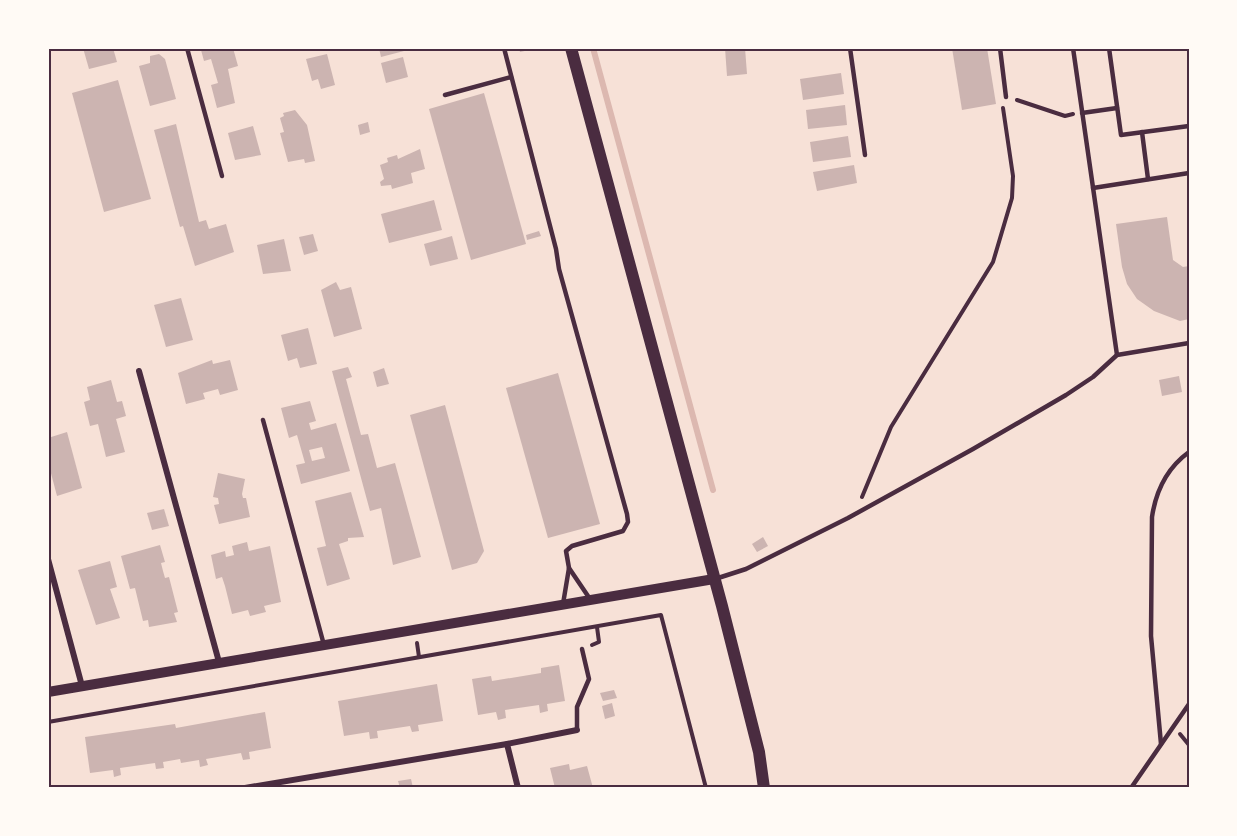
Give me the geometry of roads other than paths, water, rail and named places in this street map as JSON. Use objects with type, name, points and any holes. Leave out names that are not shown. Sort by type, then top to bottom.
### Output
[{"type":"main road","points":[[572,48],[759,752],[764,788]]},
{"type":"street","points":[[139,371],[219,662]]},
{"type":"street","points":[[48,559],[82,686]]},
{"type":"street","points":[[48,692],[714,579]]},
{"type":"street","points":[[245,788],[577,730]]},
{"type":"street","points":[[507,744],[518,788]]},
{"type":"street","points":[[303,779],[305,788]]},
{"type":"lane","points":[[187,48],[222,176]]},
{"type":"lane","points":[[504,48],[556,249],[559,269],[628,518],[624,531],[569,548],[565,555],[569,568],[592,601]]},
{"type":"lane","points":[[850,48],[865,155]]},
{"type":"lane","points":[[1000,48],[1006,97]]},
{"type":"lane","points":[[1073,48],[1117,355]]},
{"type":"lane","points":[[1109,48],[1120,135],[1189,126]]},
{"type":"lane","points":[[446,95],[511,77]]},
{"type":"lane","points":[[1082,113],[1117,108]]},
{"type":"lane","points":[[1142,132],[1148,179]]},
{"type":"lane","points":[[1093,188],[1189,173]]},
{"type":"lane","points":[[714,579],[746,569],[860,512],[1066,395],[1093,377],[1117,355],[1189,344]]},
{"type":"lane","points":[[263,420],[324,645]]},
{"type":"lane","points":[[1161,744],[1151,636],[1152,517],[1154,501],[1165,476],[1177,460],[1189,452]]},
{"type":"lane","points":[[562,606],[569,568]]},
{"type":"lane","points":[[577,730],[578,707],[589,679],[582,649]]},
{"type":"lane","points":[[1131,788],[1189,704]]},
{"type":"waterway","points":[[593,48],[713,490]]}]
